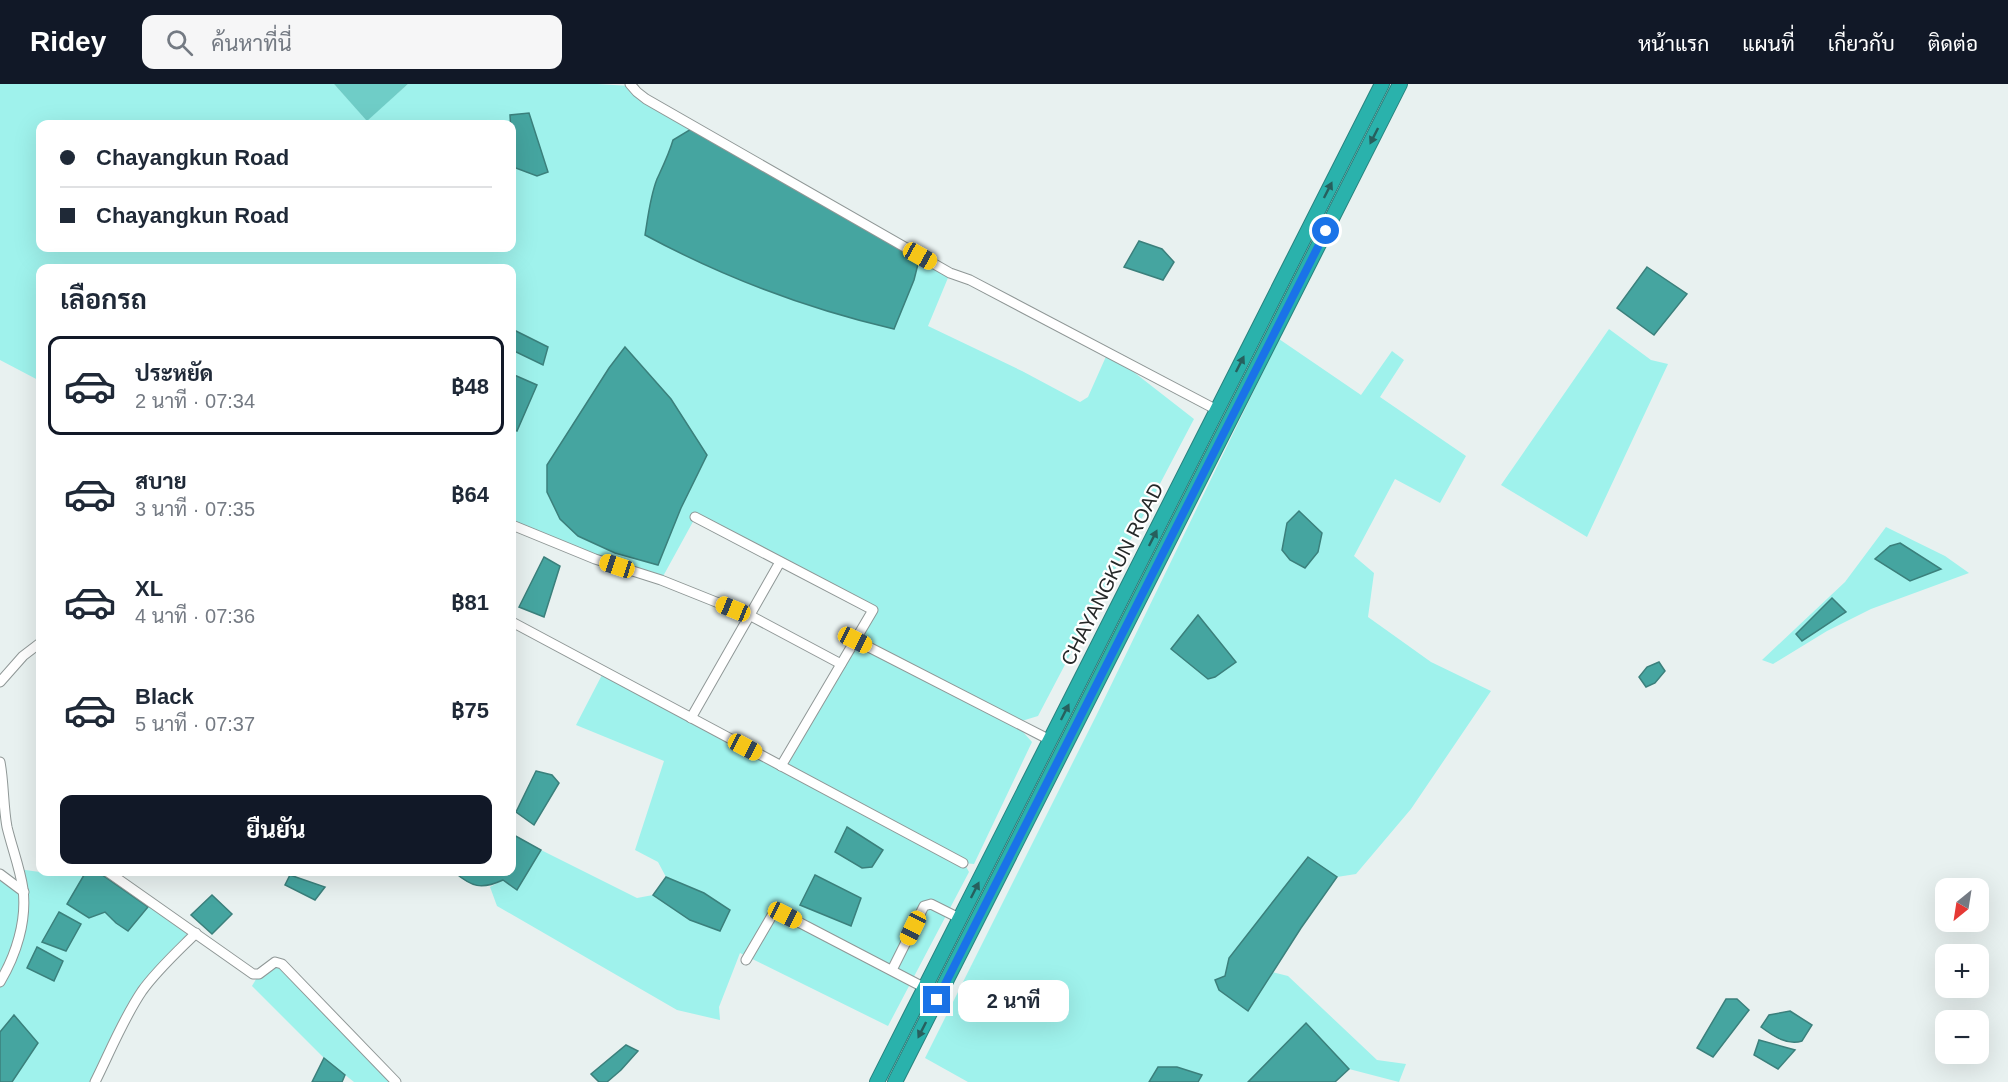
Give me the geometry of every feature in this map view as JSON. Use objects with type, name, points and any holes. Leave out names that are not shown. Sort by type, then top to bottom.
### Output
[{"type":"highway","name":"CHAYANGKUN ROAD","points":[[877,1082],[1383,84]]},
{"type":"highway","name":"CHAYANGKUN ROAD","points":[[895,1082],[1400,84]]},
{"type":"highway","points":[[1029,783],[1043,790]]},
{"type":"street","points":[[630,84],[646,99],[950,273],[1012,302],[1217,410]]},
{"type":"street","points":[[695,517],[873,610],[782,766]]},
{"type":"street","points":[[516,527],[595,559],[661,580],[751,616],[841,664]]},
{"type":"street","points":[[691,718],[780,562]]},
{"type":"street","points":[[516,624],[963,863]]},
{"type":"street","points":[[855,640],[1050,740]]},
{"type":"street","points":[[0,682],[22,656],[36,646]]},
{"type":"street","points":[[0,762],[8,829],[24,892],[19,939],[0,982]]},
{"type":"street","points":[[0,874],[24,892]]},
{"type":"street","points":[[114,876],[253,974],[259,974],[278,961],[396,1082]]},
{"type":"street","points":[[892,970],[924,906],[931,904],[961,919]]},
{"type":"street","points":[[746,960],[774,912],[785,915],[925,988]]},
{"type":"street","points":[[95,1082],[143,990],[196,933]]},
{"type":"shaded area","points":[[0,84],[334,84],[367,120],[408,84],[597,84],[631,86],[696,126],[673,140],[653,193],[645,235],[705,265],[766,290],[830,312],[894,329],[914,280],[920,256],[950,273],[928,326],[1080,402],[1088,397],[1108,352],[1194,419],[1038,716],[1015,723],[1032,742],[974,864],[964,863],[969,872],[888,1026],[740,953],[719,1007],[720,1020],[677,1010],[497,906],[490,887],[503,880],[517,890],[541,850],[637,898],[653,895],[690,920],[720,930],[729,910],[704,893],[666,877],[658,862],[635,850],[664,761],[576,725],[604,671],[781,766],[872,610],[695,518],[661,580],[516,526],[516,264],[36,264],[36,379],[0,360]],"holes":[[[625,348],[707,455],[681,508],[658,565],[615,553],[578,536],[560,519],[547,492],[547,465],[609,368]]]},
{"type":"shaded area","points":[[334,84],[408,84],[368,120]]},
{"type":"shaded area","points":[[529,113],[548,172],[537,176],[516,168],[516,120],[510,120],[510,115]]},
{"type":"shaded area","points":[[696,126],[920,256],[914,280],[894,329],[830,312],[766,290],[705,265],[645,235],[657,179],[673,140]]},
{"type":"shaded area","points":[[1139,241],[1162,249],[1174,262],[1163,280],[1124,267]]},
{"type":"shaded area","points":[[1647,267],[1687,294],[1654,335],[1617,308]]},
{"type":"shaded area","points":[[1609,329],[1651,360],[1668,364],[1587,537],[1501,485]]},
{"type":"shaded area","points":[[516,331],[548,347],[543,365],[516,352]]},
{"type":"shaded area","points":[[1279,339],[1361,395],[1392,351],[1404,360],[1380,397],[1466,456],[1440,503],[1395,479],[1354,556],[1374,573],[1368,617],[1431,662],[1491,691],[1411,809],[1356,874],[1337,877],[1307,857],[1229,966],[1225,976],[1248,1011],[1272,972],[1288,976],[1377,1060],[1406,1064],[1399,1082],[1349,1069],[1306,1024],[1248,1082],[1198,1082],[1202,1075],[1177,1067],[1159,1067],[1149,1082],[968,1082],[925,1058],[1097,714]]},
{"type":"shaded area","points":[[625,347],[671,399],[707,455],[681,508],[658,565],[615,553],[578,536],[560,519],[547,492],[547,465]]},
{"type":"shaded area","points":[[516,376],[537,385],[516,431]]},
{"type":"shaded area","points":[[1299,511],[1322,533],[1318,552],[1305,568],[1290,560],[1282,550],[1287,523]]},
{"type":"shaded area","points":[[1886,527],[1945,556],[1969,573],[1871,609],[1827,631],[1773,664],[1762,660],[1845,582]]},
{"type":"shaded area","points":[[1900,543],[1941,569],[1910,581],[1875,559],[1890,546]]},
{"type":"shaded area","points":[[544,557],[560,566],[544,617],[519,607]]},
{"type":"shaded area","points":[[1832,598],[1846,612],[1802,641],[1796,634]]},
{"type":"shaded area","points":[[1198,615],[1236,662],[1215,677],[1208,679],[1171,649]]},
{"type":"shaded area","points":[[1659,662],[1665,671],[1655,683],[1646,687],[1639,677],[1647,667]]},
{"type":"shaded area","points":[[536,771],[552,775],[559,783],[534,825],[516,812]]},
{"type":"shaded area","points":[[847,827],[883,850],[872,867],[862,868],[835,852]]},
{"type":"shaded area","points":[[516,836],[541,850],[517,890],[503,880],[483,886],[466,881],[459,876],[516,876]]},
{"type":"shaded area","points":[[1308,857],[1337,877],[1248,1011],[1219,990],[1215,980],[1225,976],[1229,958]]},
{"type":"shaded area","points":[[18,869],[36,871],[36,876],[114,876],[196,933],[153,977],[95,1082],[0,1082],[0,874],[23,891]]},
{"type":"shaded area","points":[[815,875],[861,898],[851,926],[800,905]]},
{"type":"shaded area","points":[[83,876],[104,876],[148,907],[128,931],[105,912],[89,918],[67,904]]},
{"type":"shaded area","points":[[290,876],[293,876],[325,887],[315,900],[285,885]]},
{"type":"shaded area","points":[[666,877],[704,893],[730,910],[720,931],[690,920],[653,895]]},
{"type":"shaded area","points":[[212,895],[232,914],[212,934],[191,915]]},
{"type":"shaded area","points":[[59,912],[81,924],[66,951],[42,942]]},
{"type":"shaded area","points":[[37,947],[63,961],[54,981],[27,968]]},
{"type":"shaded area","points":[[275,962],[396,1082],[354,1082],[324,1058],[252,986],[259,974]]},
{"type":"shaded area","points":[[1726,999],[1737,999],[1749,1010],[1713,1057],[1697,1048]]},
{"type":"shaded area","points":[[1790,1011],[1812,1025],[1802,1041],[1786,1041],[1761,1027],[1769,1015]]},
{"type":"shaded area","points":[[14,1015],[38,1043],[12,1082],[0,1082],[0,1032]]},
{"type":"shaded area","points":[[1306,1023],[1349,1069],[1335,1082],[1248,1082]]},
{"type":"shaded area","points":[[1759,1040],[1795,1050],[1778,1069],[1754,1055]]},
{"type":"shaded area","points":[[626,1045],[638,1051],[607,1082],[599,1082],[591,1074]]},
{"type":"shaded area","points":[[324,1058],[345,1075],[342,1082],[312,1082]]},
{"type":"shaded area","points":[[1158,1067],[1177,1067],[1202,1075],[1198,1082],[1149,1082]]},
{"type":"route","points":[[937,1000],[1326,231]]}]
